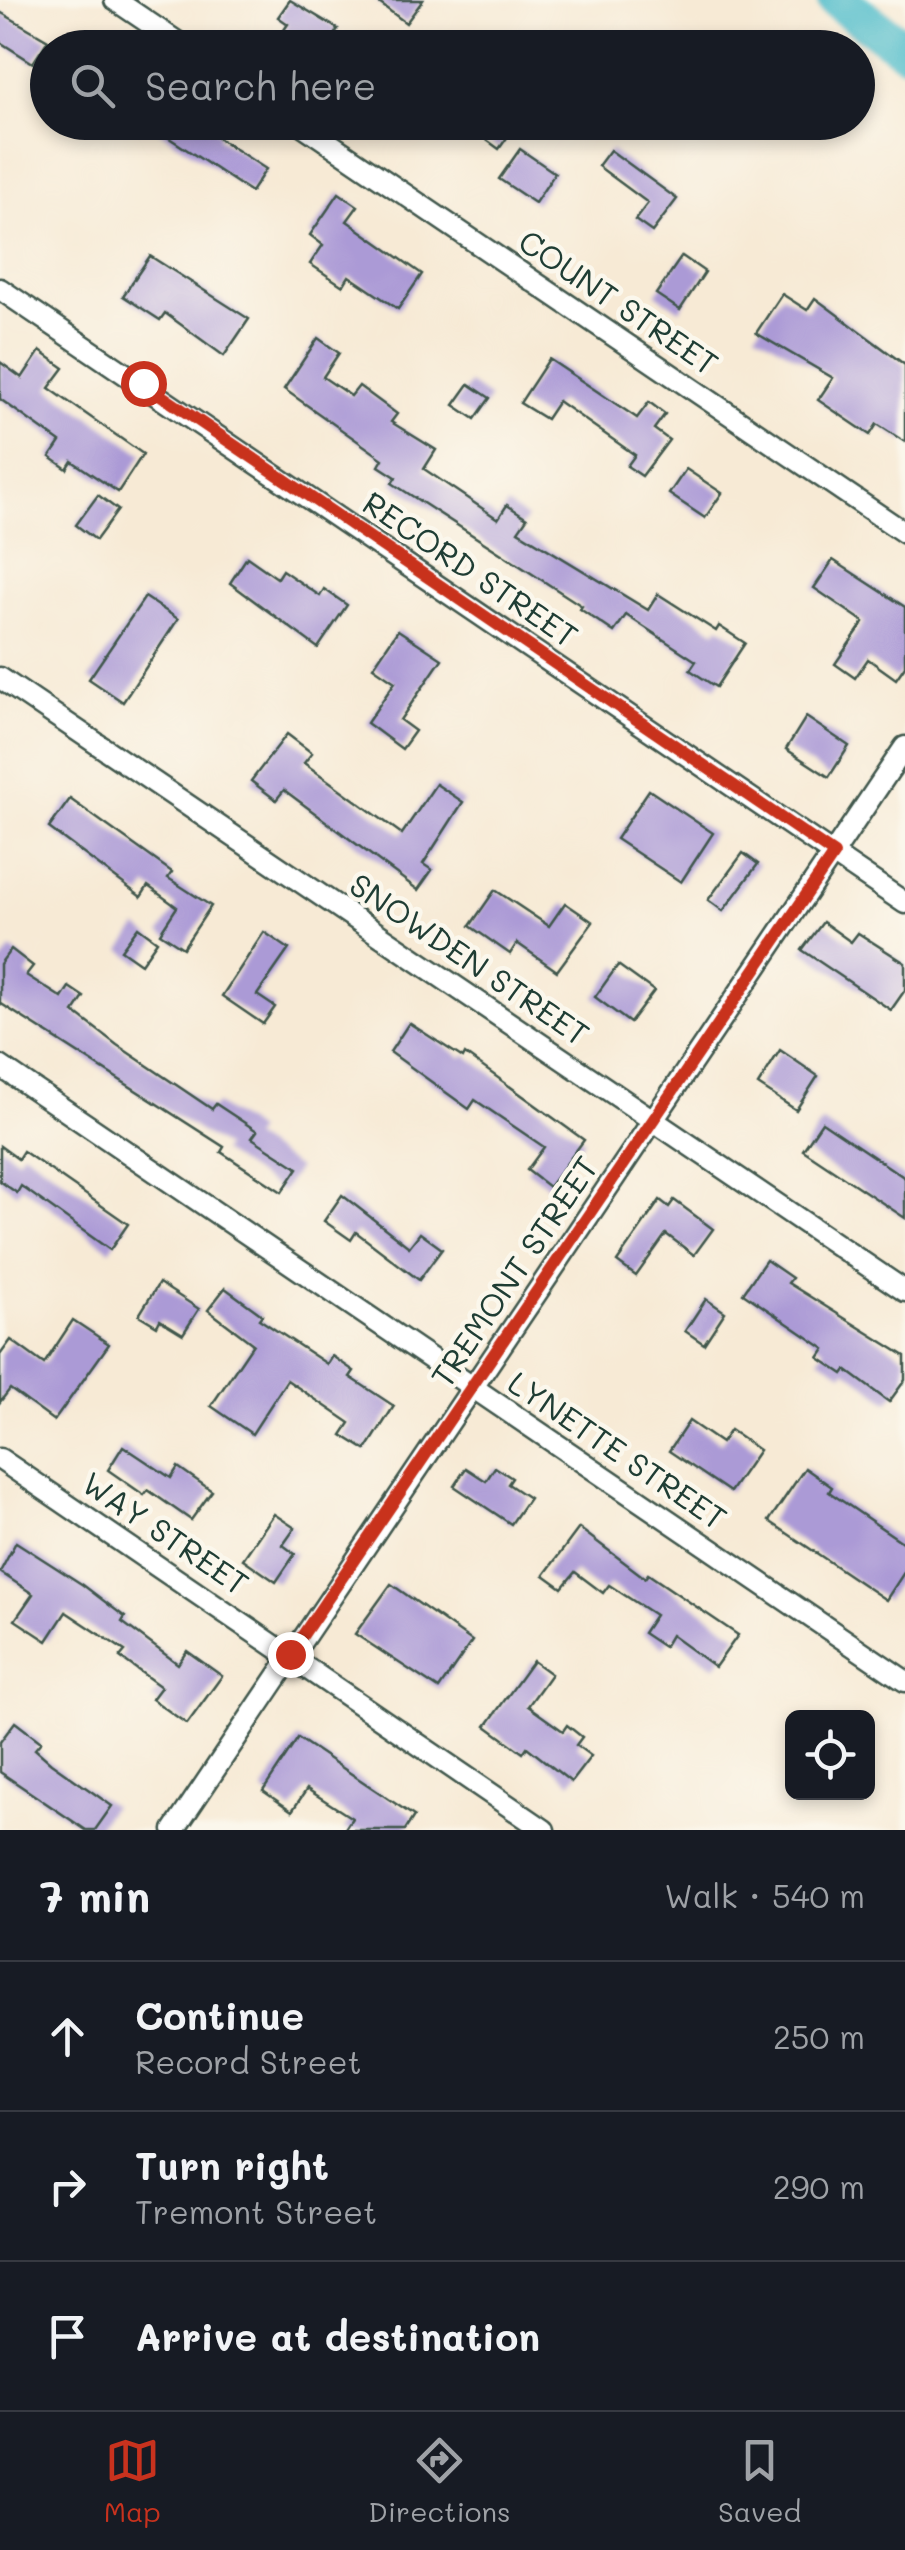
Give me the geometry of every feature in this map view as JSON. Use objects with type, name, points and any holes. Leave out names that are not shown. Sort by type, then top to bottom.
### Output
[{"type":"street","points":[[115,0],[159,30]]},
{"type":"street","name":"COUNT STREET","points":[[325,140],[905,533]]},
{"type":"street","name":"RECORD STREET","points":[[0,288],[905,902]]},
{"type":"street","name":"SNOWDEN STREET","points":[[0,678],[905,1291]]},
{"type":"street","name":"TREMONT STREET","points":[[174,1830],[905,747]]},
{"type":"street","name":"LYNETTE STREET","points":[[0,1066],[905,1681]]},
{"type":"street","name":"WAY STREET","points":[[0,1459],[544,1830]]},
{"type":"building","points":[[290,0],[338,29],[284,30],[288,24],[278,17]]},
{"type":"building","points":[[375,0],[423,0],[406,23]]},
{"type":"building","points":[[0,12],[31,30],[30,61],[0,42]]},
{"type":"building","points":[[172,140],[221,140],[266,169],[251,192]]},
{"type":"building","points":[[487,140],[505,140],[499,149]]},
{"type":"building","points":[[520,149],[555,173],[535,203],[499,179]]},
{"type":"building","points":[[610,150],[677,199],[652,232],[635,220],[648,203],[598,166]]},
{"type":"building","points":[[339,193],[358,206],[347,221],[422,274],[398,309],[349,276],[343,286],[310,264],[323,245],[310,235]]},
{"type":"building","points":[[150,256],[249,319],[224,356],[165,313],[160,320],[123,296]]},
{"type":"building","points":[[682,256],[705,272],[680,310],[656,294]]},
{"type":"building","points":[[782,294],[807,310],[815,298],[905,365],[905,442],[877,424],[870,435],[818,400],[833,378],[756,333]]},
{"type":"building","points":[[318,338],[339,353],[323,377],[351,396],[359,386],[397,414],[391,422],[436,450],[424,469],[498,519],[507,505],[527,518],[518,531],[648,610],[658,594],[716,631],[719,626],[745,643],[716,687],[690,670],[696,661],[626,615],[614,632],[580,609],[582,606],[392,483],[396,477],[379,466],[383,459],[284,389]]},
{"type":"building","points":[[40,351],[64,368],[49,388],[143,454],[118,492],[72,461],[67,469],[50,457],[60,442],[0,399],[0,362],[22,378]]},
{"type":"building","points":[[549,359],[637,418],[649,402],[665,414],[654,429],[669,440],[642,476],[627,466],[635,455],[558,401],[546,419],[520,403]]},
{"type":"building","points":[[469,384],[490,398],[475,419],[454,405]]},
{"type":"building","points":[[686,469],[722,493],[705,518],[669,494]]},
{"type":"building","points":[[98,495],[118,510],[96,540],[76,525]]},
{"type":"building","points":[[247,557],[277,578],[282,570],[320,596],[324,589],[347,605],[318,648],[230,583]]},
{"type":"building","points":[[833,560],[905,607],[905,666],[896,679],[868,659],[855,678],[835,664],[864,622],[814,588]]},
{"type":"building","points":[[145,597],[178,619],[123,702],[89,679]]},
{"type":"building","points":[[398,630],[442,659],[400,720],[415,731],[402,749],[367,723],[395,682],[373,667]]},
{"type":"building","points":[[806,717],[849,746],[829,777],[786,749]]},
{"type":"building","points":[[287,734],[312,753],[304,763],[402,834],[436,784],[463,802],[423,864],[432,870],[418,890],[284,790],[276,800],[251,781]]},
{"type":"building","points":[[649,790],[713,833],[681,882],[616,839]]},
{"type":"building","points":[[70,799],[172,872],[168,878],[211,906],[183,948],[160,933],[177,907],[148,886],[141,897],[49,828]]},
{"type":"building","points":[[743,853],[758,864],[723,911],[708,900]]},
{"type":"building","points":[[495,890],[549,926],[565,903],[593,922],[557,971],[517,943],[510,954],[470,926]]},
{"type":"building","points":[[823,922],[851,942],[858,933],[905,963],[905,990],[891,1010],[802,950]]},
{"type":"building","points":[[138,927],[157,941],[141,964],[121,950]]},
{"type":"building","points":[[264,932],[289,949],[257,995],[275,1007],[263,1024],[222,996]]},
{"type":"building","points":[[11,949],[33,966],[26,975],[62,998],[69,987],[84,997],[74,1012],[117,1045],[212,1109],[216,1104],[257,1131],[252,1138],[298,1168],[282,1192],[221,1152],[224,1147],[0,1003],[0,964]]},
{"type":"building","points":[[618,965],[654,991],[630,1023],[595,997]]},
{"type":"building","points":[[409,1023],[463,1058],[465,1054],[584,1140],[549,1187],[527,1170],[544,1147],[475,1100],[469,1109],[390,1052]]},
{"type":"building","points":[[780,1050],[818,1076],[796,1110],[758,1085]]},
{"type":"building","points":[[822,1122],[905,1178],[905,1218],[803,1150]]},
{"type":"building","points":[[0,1146],[18,1159],[23,1151],[128,1224],[110,1250],[21,1186],[17,1193],[0,1181]]},
{"type":"building","points":[[342,1195],[409,1247],[420,1233],[442,1249],[419,1280],[356,1232],[351,1240],[324,1221]]},
{"type":"building","points":[[660,1200],[669,1207],[674,1200],[713,1229],[694,1255],[666,1234],[636,1276],[617,1262]]},
{"type":"building","points":[[766,1260],[792,1278],[788,1283],[905,1356],[905,1380],[889,1402],[846,1370],[843,1374],[819,1358],[825,1349],[743,1293]]},
{"type":"building","points":[[159,1283],[199,1309],[183,1334],[160,1320],[157,1326],[139,1315]]},
{"type":"building","points":[[225,1288],[262,1315],[259,1319],[327,1364],[332,1356],[354,1371],[350,1377],[394,1406],[366,1450],[342,1435],[350,1423],[287,1380],[252,1434],[211,1406],[253,1344],[208,1310]]},
{"type":"building","points":[[706,1299],[725,1312],[704,1344],[685,1331]]},
{"type":"building","points":[[73,1320],[109,1344],[54,1421],[10,1389],[0,1402],[0,1355],[11,1340],[44,1364]]},
{"type":"building","points":[[689,1421],[721,1443],[730,1430],[759,1450],[730,1492],[669,1451]]},
{"type":"building","points":[[123,1446],[171,1478],[178,1467],[212,1491],[191,1520],[148,1490],[144,1495],[108,1470]]},
{"type":"building","points":[[495,1467],[512,1478],[508,1484],[529,1498],[511,1524],[454,1486],[466,1468],[486,1481]]},
{"type":"building","points":[[805,1468],[832,1487],[829,1492],[905,1544],[905,1571],[886,1600],[769,1521]]},
{"type":"building","points":[[274,1514],[295,1528],[283,1545],[295,1554],[276,1582],[243,1559]]},
{"type":"building","points":[[579,1528],[645,1578],[648,1574],[738,1635],[715,1667],[671,1635],[664,1647],[643,1633],[655,1615],[609,1585],[603,1593],[575,1572],[562,1588],[544,1575]]},
{"type":"building","points":[[16,1542],[83,1585],[125,1617],[122,1622],[178,1664],[187,1651],[222,1676],[187,1724],[152,1699],[161,1687],[120,1657],[125,1651],[66,1612],[47,1641],[15,1620],[33,1594],[0,1572]]},
{"type":"building","points":[[391,1584],[472,1641],[439,1689],[355,1634]]},
{"type":"building","points":[[533,1661],[551,1674],[528,1706],[563,1731],[567,1725],[582,1737],[576,1745],[591,1756],[571,1782],[527,1747],[523,1753],[486,1726]]},
{"type":"building","points":[[15,1722],[41,1742],[35,1749],[51,1763],[112,1806],[95,1830],[86,1830],[0,1772],[0,1742]]},
{"type":"building","points":[[298,1738],[414,1816],[405,1830],[344,1830],[352,1818],[307,1789],[292,1811],[263,1791]]},
{"type":"waterway","points":[[837,0],[905,49]]},
{"type":"route","points":[[143,383],[834,854],[290,1654]]}]
